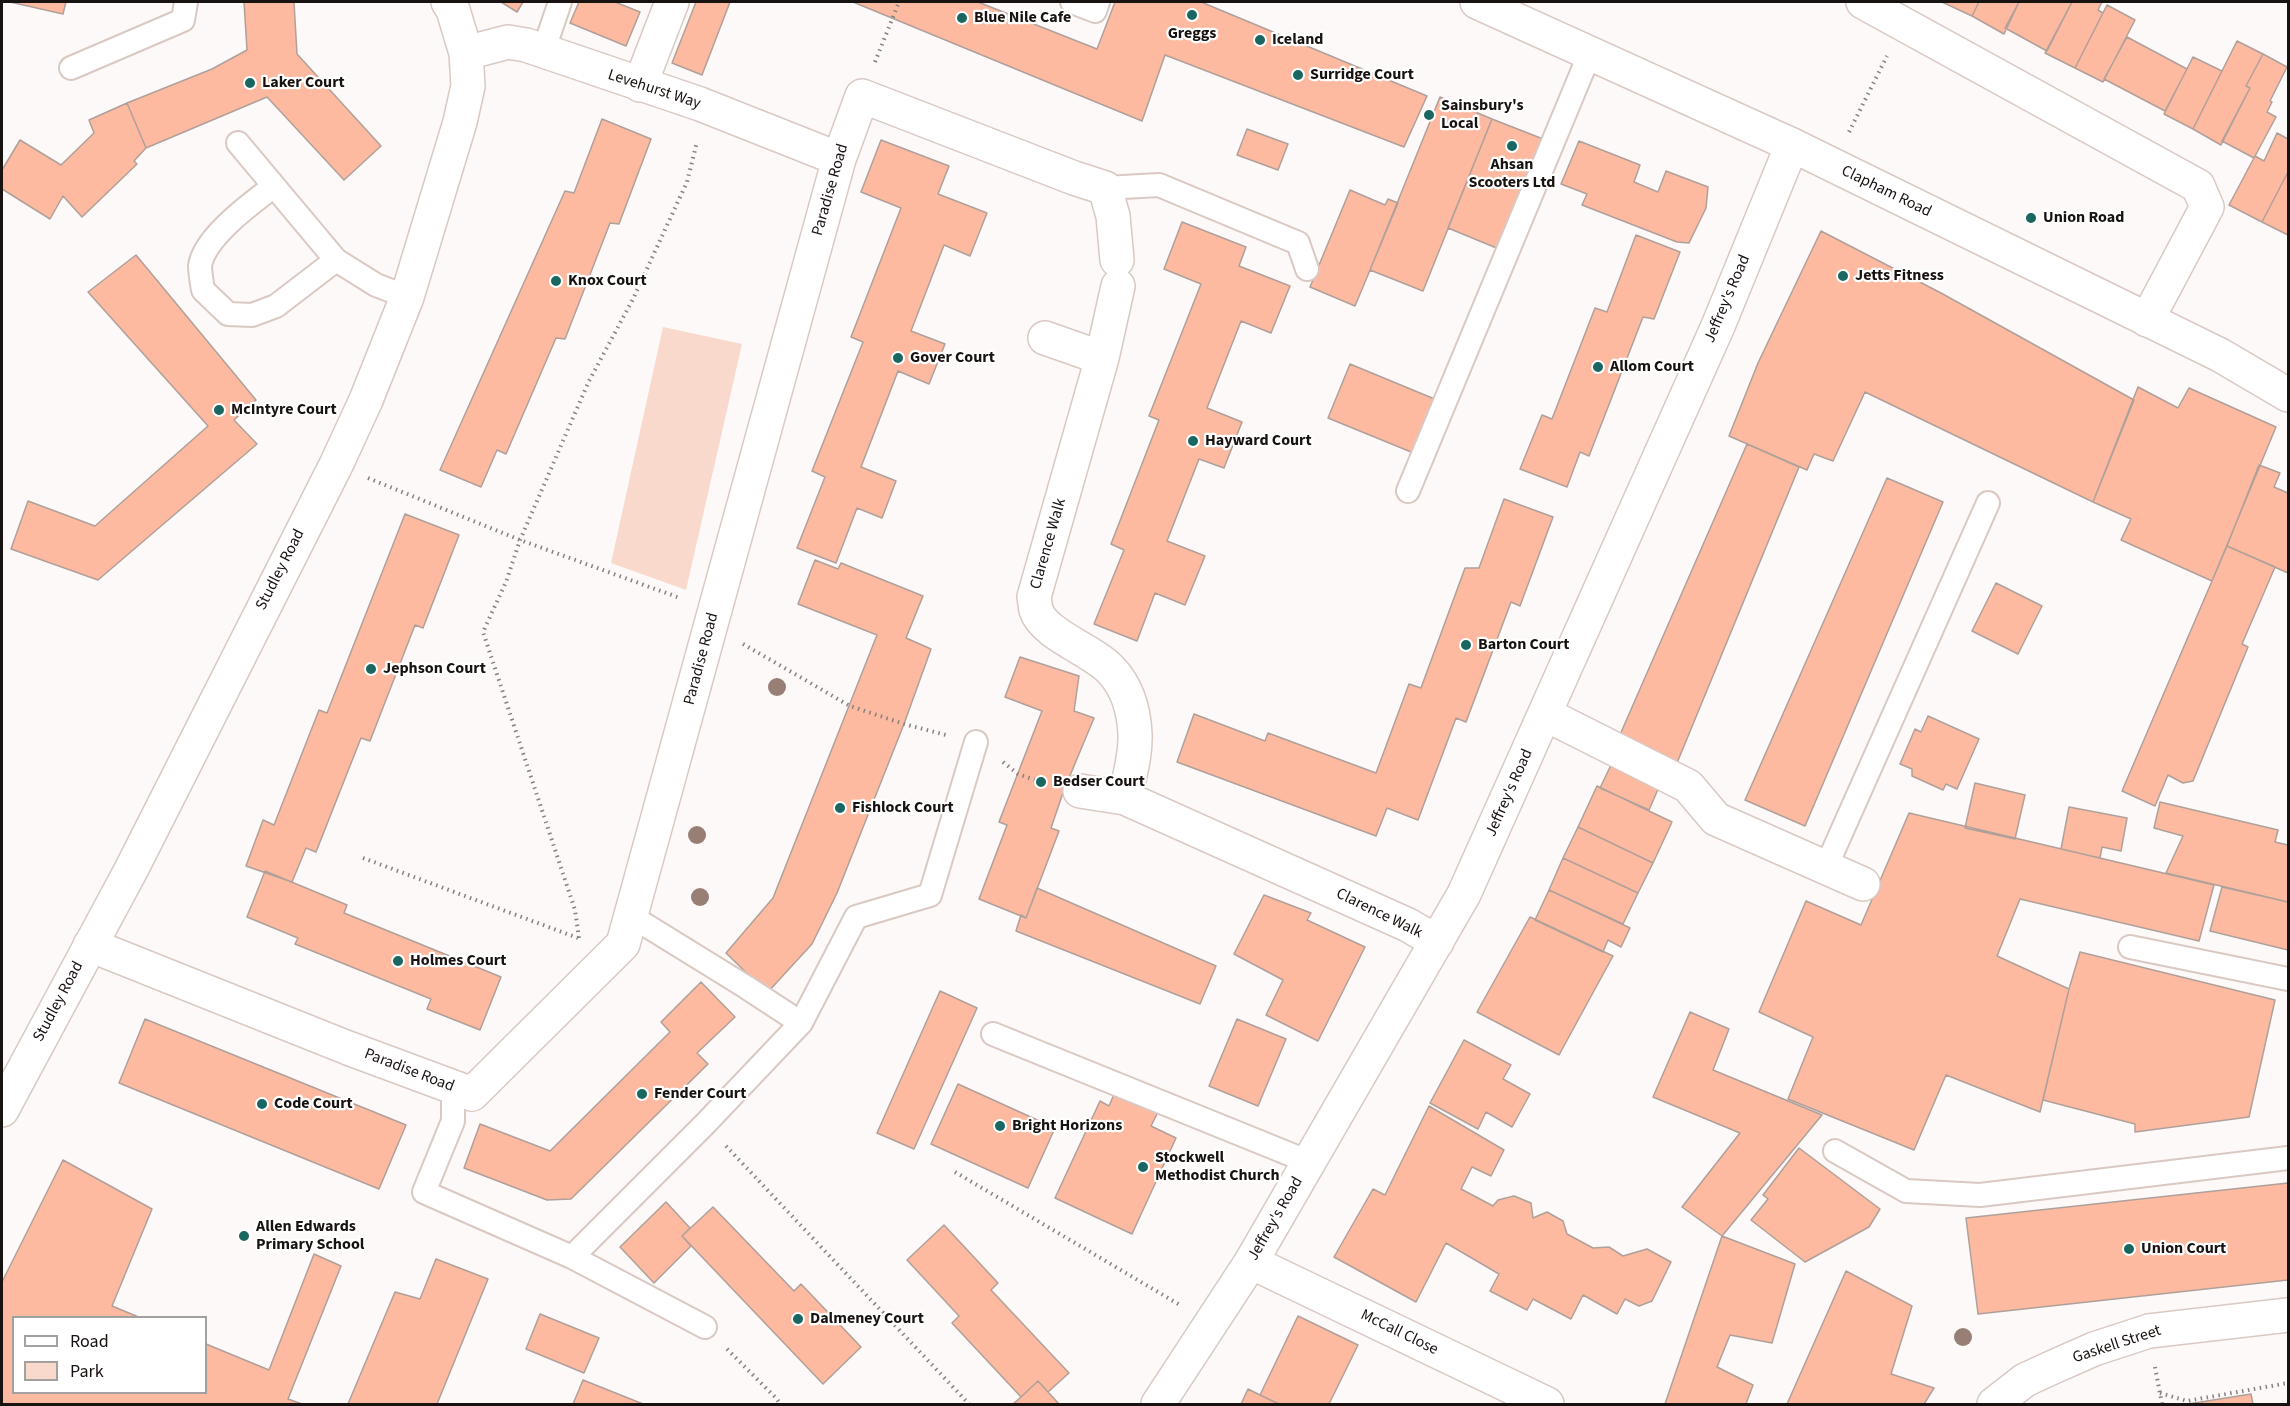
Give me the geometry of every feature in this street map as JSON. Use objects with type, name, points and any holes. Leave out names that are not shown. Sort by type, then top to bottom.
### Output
[{"type":"main road","name":"Studley Road","points":[[2,1110],[131,870],[336,465],[366,400],[407,297],[460,122],[468,86],[466,52],[453,10],[448,2]]},
{"type":"main road","points":[[640,85],[672,2]]},
{"type":"main road","name":"Clapham Road","points":[[1477,2],[1792,145],[2220,355],[2289,395]]},
{"type":"main road","points":[[1863,2],[2198,186],[2207,207],[2146,320]]},
{"type":"main road","name":"Levehurst Way","points":[[466,52],[508,42],[543,52],[700,104],[838,159]]},
{"type":"main road","points":[[862,96],[1105,188]]},
{"type":"main road","name":"Paradise Road","points":[[90,945],[472,1094],[624,944],[838,159],[862,96]]},
{"type":"main road","name":"Jeffrey's Road","points":[[1158,1404],[1251,1262],[1464,894],[1718,326],[1792,145]]},
{"type":"main road","name":"Clarence Walk","points":[[1105,188],[1113,216],[1117,273],[1102,358],[1034,597],[1036,610],[1044,623],[1103,663],[1112,671],[1126,692],[1131,706],[1135,735],[1125,798]]},
{"type":"main road","points":[[1045,338],[1102,358]]},
{"type":"main road","points":[[1545,714],[1688,786],[1716,819],[1863,884]]},
{"type":"main road","name":"Clarence Walk","points":[[1080,791],[1125,798],[1408,925],[1437,942]]},
{"type":"main road","name":"McCall Close","points":[[1251,1262],[1547,1404]]},
{"type":"main road","name":"Gaskell Street","points":[[1994,1404],[2025,1380],[2094,1349],[2149,1331],[2289,1315]]},
{"type":"lane","points":[[70,68],[183,20],[186,2]]},
{"type":"lane","points":[[543,52],[560,2]]},
{"type":"lane","points":[[1072,2],[1095,10],[1098,2]]},
{"type":"lane","points":[[1408,491],[1590,53]]},
{"type":"lane","points":[[238,143],[336,260],[376,285],[407,297]]},
{"type":"lane","points":[[1105,188],[1159,185],[1298,243],[1307,269]]},
{"type":"lane","points":[[274,186],[235,217],[213,240],[200,265],[203,290],[228,314],[252,315],[276,306],[336,260]]},
{"type":"lane","points":[[1826,867],[1988,503]]},
{"type":"lane","points":[[572,1257],[705,1124],[801,1023],[856,917],[930,895],[976,742]]},
{"type":"lane","points":[[631,916],[801,1023]]},
{"type":"lane","points":[[2130,947],[2289,979]]},
{"type":"lane","points":[[993,1034],[1309,1162]]},
{"type":"lane","points":[[453,1087],[453,1121],[424,1192],[572,1257],[705,1327]]},
{"type":"lane","points":[[1835,1151],[1906,1191],[1980,1195],[2289,1158]]},
{"type":"path","points":[[862,96],[899,2]]},
{"type":"path","points":[[1832,165],[1903,23]]},
{"type":"path","points":[[579,938],[575,910],[483,632],[507,582],[520,540],[589,381],[633,299],[687,182],[698,137],[700,104]]},
{"type":"path","points":[[336,465],[713,618],[850,706],[904,724],[976,742],[1018,774],[1064,790],[1080,791]]},
{"type":"path","points":[[363,858],[615,952]]},
{"type":"path","points":[[705,1124],[969,1404]]},
{"type":"path","points":[[955,1173],[1212,1323]]},
{"type":"path","points":[[705,1327],[780,1404]]},
{"type":"path","points":[[2155,1363],[2162,1404]]},
{"type":"path","points":[[2160,1393],[2187,1401],[2289,1383]]},
{"type":"green space","points":[[663,327],[742,344],[686,590],[611,563]]},
{"type":"building","points":[[10,2],[66,2],[63,14]]},
{"type":"building","name":"Laker Court","points":[[244,2],[294,2],[297,54],[381,146],[344,180],[267,97],[146,148],[127,103],[212,69],[247,50]]},
{"type":"building","points":[[501,2],[523,2],[517,12]]},
{"type":"building","points":[[579,2],[615,2],[640,12],[626,46],[570,23]]},
{"type":"building","points":[[696,2],[730,2],[702,75],[672,63]]},
{"type":"building","name":"Surridge Court","points":[[853,2],[978,2],[1097,49],[1115,2],[1201,2],[1427,96],[1404,147],[1165,55],[1142,121]]},
{"type":"building","points":[[1942,2],[1979,2],[1972,16]]},
{"type":"building","points":[[1979,2],[2019,2],[2004,34],[1972,16]]},
{"type":"building","points":[[2019,2],[2072,2],[2047,51],[2005,28]]},
{"type":"building","points":[[2072,2],[2102,2],[2098,10],[2103,13],[2075,68],[2045,53]]},
{"type":"building","points":[[2107,5],[2135,20],[2103,82],[2075,68]]},
{"type":"building","points":[[2127,37],[2187,69],[2165,111],[2104,79]]},
{"type":"building","points":[[2237,41],[2263,54],[2246,86],[2250,88],[2221,145],[2193,129]]},
{"type":"building","points":[[2263,54],[2287,67],[2267,112],[2276,117],[2254,158],[2222,141],[2250,88],[2246,86]]},
{"type":"building","points":[[2193,57],[2222,71],[2193,129],[2164,114]]},
{"type":"building","points":[[1440,97],[1492,119],[1423,291],[1370,270]]},
{"type":"building","points":[[127,103],[146,148],[134,161],[137,164],[82,217],[63,196],[50,219],[2,189],[2,170],[20,140],[61,165],[94,133],[89,120]]},
{"type":"building","name":"Knox Court","points":[[602,119],[651,139],[619,224],[610,223],[565,339],[556,338],[506,454],[497,450],[481,487],[440,470],[565,191],[574,193]]},
{"type":"building","points":[[1492,119],[1543,139],[1499,249],[1448,228]]},
{"type":"building","points":[[1247,129],[1288,144],[1278,170],[1237,155]]},
{"type":"building","points":[[2277,133],[2288,139],[2288,172],[2262,222],[2229,205],[2255,156],[2264,161]]},
{"type":"building","name":"Gover Court","points":[[881,140],[949,166],[938,194],[987,213],[970,256],[944,245],[911,331],[945,344],[929,384],[898,371],[861,467],[896,481],[882,518],[857,508],[836,563],[797,548],[825,477],[812,471],[863,342],[851,337],[901,208],[861,192]]},
{"type":"building","points":[[1579,141],[1640,165],[1634,182],[1658,192],[1666,171],[1708,187],[1706,208],[1689,243],[1677,242],[1582,205],[1587,194],[1561,184]]},
{"type":"building","points":[[2288,172],[2288,235],[2262,222]]},
{"type":"building","points":[[1350,190],[1385,205],[1388,199],[1398,203],[1355,306],[1310,287]]},
{"type":"building","name":"Hayward Court","points":[[1182,222],[1246,247],[1239,266],[1290,286],[1271,333],[1241,321],[1207,408],[1242,422],[1224,468],[1199,459],[1167,541],[1205,556],[1185,605],[1155,593],[1137,641],[1094,624],[1124,550],[1111,544],[1159,420],[1149,416],[1201,284],[1164,269]]},
{"type":"building","points":[[1821,231],[1941,293],[2134,400],[2093,502],[1865,392],[1833,461],[1814,454],[1807,470],[1729,436],[1758,363]]},
{"type":"building","name":"Allom Court","points":[[1636,235],[1680,252],[1654,319],[1643,317],[1589,456],[1580,452],[1567,487],[1520,469],[1542,415],[1552,419],[1595,308],[1607,312]]},
{"type":"building","name":"McIntyre Court","points":[[136,255],[256,400],[234,420],[257,444],[98,580],[11,549],[28,501],[95,526],[208,426],[88,292]]},
{"type":"building","points":[[1350,364],[1437,400],[1416,454],[1328,418]]},
{"type":"building","points":[[2138,387],[2178,408],[2189,388],[2276,427],[2212,581],[2121,540],[2131,519],[2093,502]]},
{"type":"building","points":[[1747,444],[1799,467],[1677,763],[1619,737]]},
{"type":"building","points":[[2259,465],[2280,473],[2274,487],[2288,493],[2288,573],[2227,546]]},
{"type":"building","points":[[1887,478],[1943,502],[1805,826],[1745,800]]},
{"type":"building","name":"Barton Court","points":[[1504,499],[1553,517],[1520,606],[1511,602],[1466,722],[1456,718],[1418,820],[1387,808],[1376,836],[1177,762],[1194,714],[1265,741],[1268,733],[1376,773],[1409,684],[1421,688],[1465,568],[1479,568]]},
{"type":"building","name":"Jephson Court","points":[[405,514],[459,535],[423,628],[415,625],[370,741],[361,738],[316,852],[306,848],[292,882],[246,866],[263,820],[274,825],[319,710],[327,713]]},
{"type":"building","points":[[2227,546],[2275,567],[2242,644],[2248,647],[2193,781],[2183,783],[2168,775],[2155,806],[2122,791]]},
{"type":"building","name":"Fishlock Court","points":[[815,560],[838,569],[841,563],[923,596],[906,638],[931,649],[837,893],[812,944],[767,993],[726,953],[773,898],[877,635],[798,604]]},
{"type":"building","points":[[1996,583],[2042,606],[2018,654],[1972,631]]},
{"type":"building","name":"Bedser Court","points":[[1020,657],[1079,676],[1074,711],[1094,718],[1051,828],[1059,831],[1026,918],[979,899],[1007,825],[999,822],[1042,711],[1005,697]]},
{"type":"building","points":[[1928,716],[1979,739],[1957,789],[1946,784],[1943,790],[1912,776],[1912,769],[1900,764],[1915,729],[1921,732]]},
{"type":"building","points":[[1611,765],[1659,787],[1649,810],[1600,788]]},
{"type":"building","points":[[1975,783],[2025,795],[2015,839],[1965,828]]},
{"type":"building","points":[[1597,786],[1672,822],[1653,863],[1578,827]]},
{"type":"building","points":[[2160,802],[2278,830],[2275,842],[2288,845],[2288,902],[2166,873],[2183,836],[2154,828]]},
{"type":"building","points":[[2069,807],[2127,818],[2121,851],[2102,847],[2100,858],[2061,849]]},
{"type":"building","points":[[1909,813],[2214,885],[2199,941],[2020,899],[1997,956],[2069,989],[2040,1112],[1946,1075],[1914,1150],[1788,1099],[1813,1037],[1759,1012],[1806,901],[1861,925]]},
{"type":"building","points":[[1578,827],[1653,863],[1638,893],[1563,858]]},
{"type":"building","points":[[1563,858],[1638,893],[1623,924],[1549,890]]},
{"type":"building","name":"Holmes Court","points":[[265,871],[347,905],[344,913],[501,977],[480,1030],[427,1009],[431,999],[295,944],[298,938],[247,917]]},
{"type":"building","points":[[2222,887],[2288,902],[2288,950],[2210,931]]},
{"type":"building","points":[[1037,888],[1216,966],[1200,1004],[1016,931],[1021,915],[1026,918]]},
{"type":"building","points":[[1549,890],[1630,928],[1621,947],[1608,940],[1603,952],[1535,920]]},
{"type":"building","points":[[1264,895],[1311,913],[1307,920],[1365,947],[1318,1041],[1266,1015],[1283,980],[1234,954]]},
{"type":"building","points":[[1530,917],[1613,956],[1559,1055],[1477,1012]]},
{"type":"building","points":[[2080,952],[2275,1000],[2249,1117],[2135,1132],[2135,1124],[2043,1100]]},
{"type":"building","name":"Fender Court","points":[[701,982],[735,1017],[697,1053],[708,1064],[571,1199],[547,1200],[464,1168],[480,1124],[550,1151],[670,1032],[661,1022]]},
{"type":"building","points":[[940,991],[977,1008],[914,1149],[877,1133]]},
{"type":"building","points":[[1690,1012],[1729,1029],[1713,1070],[1822,1115],[1722,1236],[1682,1207],[1740,1133],[1653,1097]]},
{"type":"building","name":"Code Court","points":[[145,1019],[406,1125],[379,1189],[119,1083]]},
{"type":"building","points":[[1237,1019],[1286,1039],[1258,1106],[1209,1086]]},
{"type":"building","points":[[1464,1040],[1511,1065],[1503,1079],[1530,1094],[1512,1127],[1486,1112],[1478,1129],[1430,1103]]},
{"type":"building","points":[[958,1084],[1055,1128],[1028,1188],[931,1144]]},
{"type":"building","points":[[1115,1092],[1158,1112],[1151,1126],[1176,1138],[1132,1234],[1055,1198],[1100,1101],[1109,1106]]},
{"type":"building","points":[[1429,1106],[1504,1150],[1491,1176],[1472,1167],[1461,1189],[1493,1206],[1498,1200],[1514,1196],[1531,1203],[1533,1218],[1547,1212],[1563,1221],[1567,1234],[1593,1248],[1609,1247],[1623,1256],[1647,1249],[1671,1262],[1652,1301],[1639,1306],[1625,1299],[1617,1314],[1583,1295],[1571,1319],[1533,1299],[1527,1310],[1490,1291],[1499,1274],[1446,1243],[1416,1302],[1334,1257],[1373,1189],[1385,1195]]},
{"type":"building","points":[[1799,1148],[1880,1209],[1869,1227],[1805,1262],[1751,1220],[1768,1199],[1763,1195]]},
{"type":"building","points":[[63,1160],[152,1209],[112,1306],[136,1316],[12,1316],[12,1394],[207,1394],[207,1344],[269,1370],[314,1254],[341,1266],[288,1399],[302,1404],[2,1404],[2,1282]]},
{"type":"building","name":"Union Court","points":[[2288,1183],[2288,1280],[1978,1314],[1966,1218]]},
{"type":"building","points":[[666,1202],[690,1228],[682,1236],[691,1246],[654,1283],[620,1247]]},
{"type":"building","name":"Dalmeney Court","points":[[713,1207],[794,1291],[801,1284],[861,1347],[823,1384],[682,1236]]},
{"type":"building","points":[[944,1225],[998,1283],[991,1290],[1069,1373],[1048,1392],[1038,1381],[1021,1397],[952,1323],[959,1316],[907,1260]]},
{"type":"building","points":[[1722,1236],[1795,1264],[1772,1343],[1730,1335],[1717,1367],[1753,1385],[1746,1404],[1665,1404]]},
{"type":"building","points":[[436,1259],[488,1279],[437,1404],[348,1404],[395,1292],[420,1299]]},
{"type":"building","points":[[1846,1271],[1912,1306],[1891,1374],[1934,1388],[1924,1404],[1787,1404]]},
{"type":"building","points":[[540,1314],[599,1338],[584,1373],[526,1349]]},
{"type":"building","points":[[1298,1316],[1358,1345],[1329,1404],[1279,1404],[1260,1395]]},
{"type":"building","points":[[583,1380],[643,1404],[573,1404]]},
{"type":"building","points":[[1038,1381],[1059,1404],[1013,1404],[1021,1397]]},
{"type":"building","points":[[1248,1389],[1260,1395],[1279,1404],[1241,1404]]},
{"type":"building","points":[[2251,1394],[2253,1404],[2188,1404]]},
{"type":"place","name":"Greggs","points":[[1192,15]]},
{"type":"place","name":"Blue Nile Cafe","points":[[962,18]]},
{"type":"place","name":"Iceland","points":[[1260,40]]},
{"type":"place","name":"Surridge Court","points":[[1298,75]]},
{"type":"place","name":"Laker Court","points":[[250,83]]},
{"type":"place","name":"Sainsbury's Local","points":[[1429,115]]},
{"type":"place","name":"Ahsan Scooters Ltd","points":[[1512,146]]},
{"type":"place","name":"Union Road","points":[[2031,218]]},
{"type":"place","name":"Jetts Fitness","points":[[1843,276]]},
{"type":"place","name":"Knox Court","points":[[556,281]]},
{"type":"place","name":"Gover Court","points":[[898,358]]},
{"type":"place","name":"Allom Court","points":[[1598,367]]},
{"type":"place","name":"McIntyre Court","points":[[219,410]]},
{"type":"place","name":"Hayward Court","points":[[1193,441]]},
{"type":"place","name":"Barton Court","points":[[1466,645]]},
{"type":"place","name":"Jephson Court","points":[[371,669]]},
{"type":"place","name":"Bedser Court","points":[[1041,782]]},
{"type":"place","name":"Fishlock Court","points":[[840,808]]},
{"type":"place","name":"Holmes Court","points":[[398,961]]},
{"type":"place","name":"Fender Court","points":[[642,1094]]},
{"type":"place","name":"Code Court","points":[[262,1104]]},
{"type":"place","name":"Bright Horizons","points":[[1000,1126]]},
{"type":"place","name":"Stockwell Methodist Church","points":[[1143,1167]]},
{"type":"place","name":"Allen Edwards Primary School","points":[[244,1236]]},
{"type":"place","name":"Union Court","points":[[2129,1249]]},
{"type":"place","name":"Dalmeney Court","points":[[798,1319]]}]
